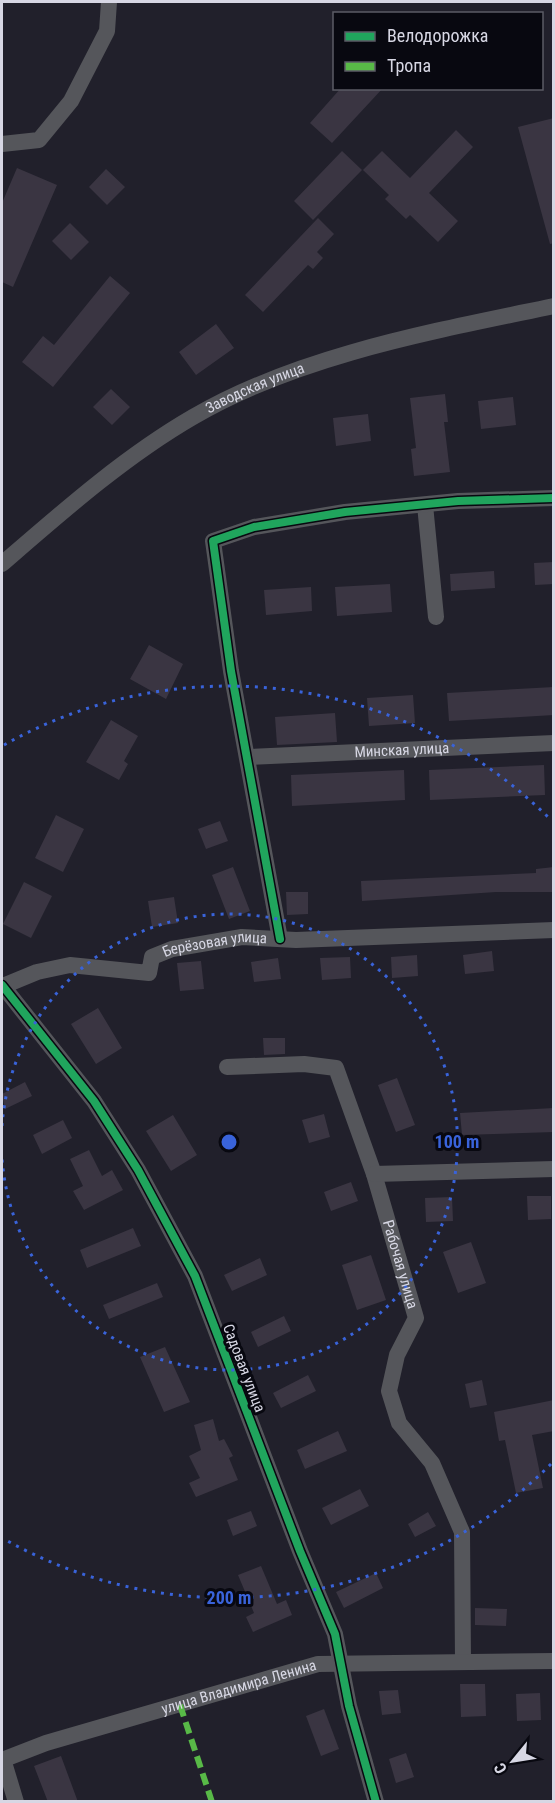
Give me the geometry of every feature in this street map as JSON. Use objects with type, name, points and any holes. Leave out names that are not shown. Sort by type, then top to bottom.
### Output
[{"type":"street","points":[[2,144],[39,140],[71,101],[107,31],[109,2]]},
{"type":"street","name":"Заводская улица","points":[[2,564],[148,446],[194,416],[231,398],[307,367],[359,351],[554,306]]},
{"type":"street","points":[[280,939],[249,757],[231,671],[213,541],[254,527],[345,512],[458,501],[554,498]]},
{"type":"street","points":[[425,504],[436,617]]},
{"type":"street","name":"Минская улица","points":[[249,757],[554,743]]},
{"type":"street","name":"Берёзовая улица","points":[[2,986],[37,972],[70,965],[149,974],[152,957],[172,949],[242,937],[280,939],[554,930]]},
{"type":"street","name":"Садовая улица","points":[[2,986],[94,1101],[138,1170],[185,1257],[335,1634],[349,1706],[376,1802]]},
{"type":"street","name":"Рабочая улица","points":[[227,1067],[293,1064],[336,1068],[374,1174],[416,1318],[397,1355],[389,1391],[399,1422],[432,1463],[462,1532],[463,1662]]},
{"type":"street","points":[[374,1174],[554,1169]]},
{"type":"street","name":"улица Владимира Ленина","points":[[2,1759],[46,1743],[318,1664],[554,1661]]},
{"type":"street","points":[[2,1759],[16,1802]]},
{"type":"building","points":[[339,90],[381,90],[332,143],[310,123]]},
{"type":"building","points":[[554,118],[554,243],[550,244],[518,127]]},
{"type":"building","points":[[456,130],[473,147],[429,193],[458,221],[438,242],[410,215],[406,219],[385,199],[389,195],[363,170],[382,151],[410,178]]},
{"type":"building","points":[[342,151],[362,170],[313,220],[294,201]]},
{"type":"building","points":[[17,168],[57,185],[13,287],[2,282],[2,203]]},
{"type":"building","points":[[106,169],[125,187],[107,205],[89,187]]},
{"type":"building","points":[[318,218],[334,234],[317,252],[323,258],[313,269],[308,265],[263,312],[245,295]]},
{"type":"building","points":[[70,223],[89,242],[71,260],[52,241]]},
{"type":"building","points":[[110,276],[130,293],[53,387],[22,362],[43,336],[54,345]]},
{"type":"building","points":[[216,324],[234,348],[196,375],[179,352]]},
{"type":"building","points":[[111,389],[130,407],[112,425],[93,407]]},
{"type":"building","points":[[445,394],[448,422],[444,422],[450,472],[414,476],[411,449],[416,448],[410,398]]},
{"type":"building","points":[[513,397],[516,425],[481,429],[478,401]]},
{"type":"building","points":[[368,414],[371,441],[336,446],[333,418]]},
{"type":"building","points":[[554,562],[554,584],[535,585],[534,563]]},
{"type":"building","points":[[494,571],[495,588],[451,591],[450,574]]},
{"type":"building","points":[[390,584],[392,612],[337,616],[335,587]]},
{"type":"building","points":[[311,587],[312,611],[266,615],[264,590]]},
{"type":"building","points":[[149,645],[183,664],[166,699],[130,679]]},
{"type":"building","points":[[554,687],[554,715],[449,721],[447,693]]},
{"type":"building","points":[[413,695],[415,723],[369,726],[367,698]]},
{"type":"building","points":[[335,713],[337,742],[277,745],[275,717]]},
{"type":"building","points":[[111,720],[138,736],[124,761],[128,764],[119,780],[86,762]]},
{"type":"building","points":[[544,765],[545,795],[430,800],[429,770]]},
{"type":"building","points":[[404,770],[405,800],[292,806],[291,775]]},
{"type":"building","points":[[56,815],[84,829],[63,872],[35,858]]},
{"type":"building","points":[[220,821],[228,841],[206,849],[198,829]]},
{"type":"building","points":[[233,867],[250,911],[229,919],[212,875]]},
{"type":"building","points":[[554,867],[554,892],[496,892],[362,901],[361,881],[536,873],[536,869]]},
{"type":"building","points":[[24,882],[52,896],[31,938],[3,924]]},
{"type":"building","points":[[286,892],[308,892],[308,914],[287,915]]},
{"type":"building","points":[[174,897],[178,923],[152,927],[148,901]]},
{"type":"building","points":[[492,951],[494,971],[465,974],[463,955]]},
{"type":"building","points":[[417,955],[418,976],[392,978],[391,957]]},
{"type":"building","points":[[350,957],[351,978],[322,980],[320,958]]},
{"type":"building","points":[[278,958],[281,979],[254,982],[251,962]]},
{"type":"building","points":[[201,961],[204,989],[180,991],[177,963]]},
{"type":"building","points":[[98,1008],[122,1048],[96,1064],[71,1024]]},
{"type":"building","points":[[263,1038],[285,1038],[285,1054],[264,1055]]},
{"type":"building","points":[[397,1078],[415,1125],[396,1132],[378,1085]]},
{"type":"building","points":[[25,1082],[32,1096],[5,1109],[2,1094]]},
{"type":"building","points":[[554,1108],[554,1132],[462,1135],[460,1113]]},
{"type":"building","points":[[324,1114],[330,1137],[309,1143],[302,1120]]},
{"type":"building","points":[[173,1115],[197,1155],[171,1171],[146,1131]]},
{"type":"building","points":[[63,1120],[72,1138],[42,1154],[33,1135]]},
{"type":"building","points":[[89,1150],[102,1176],[112,1170],[123,1190],[84,1210],[73,1191],[83,1186],[70,1159]]},
{"type":"building","points":[[351,1182],[358,1201],[331,1211],[324,1192]]},
{"type":"building","points":[[527,1196],[551,1196],[551,1219],[528,1220]]},
{"type":"building","points":[[452,1197],[453,1221],[426,1222],[425,1198]]},
{"type":"building","points":[[133,1228],[141,1246],[87,1268],[80,1250]]},
{"type":"building","points":[[471,1242],[486,1283],[458,1293],[443,1252]]},
{"type":"building","points":[[371,1255],[386,1300],[357,1310],[342,1265]]},
{"type":"building","points":[[260,1258],[267,1275],[232,1291],[224,1275]]},
{"type":"building","points":[[157,1283],[163,1297],[109,1319],[103,1305]]},
{"type":"building","points":[[284,1316],[291,1331],[258,1347],[251,1332]]},
{"type":"building","points":[[165,1347],[190,1402],[164,1412],[140,1357]]},
{"type":"building","points":[[308,1375],[316,1391],[281,1408],[273,1393]]},
{"type":"building","points":[[482,1380],[487,1405],[470,1408],[465,1384]]},
{"type":"building","points":[[554,1400],[554,1431],[532,1435],[543,1488],[516,1493],[505,1440],[499,1441],[494,1412]]},
{"type":"building","points":[[213,1419],[219,1441],[224,1439],[233,1456],[229,1458],[238,1480],[196,1497],[189,1483],[200,1478],[189,1456],[201,1450],[194,1425]]},
{"type":"building","points":[[338,1431],[347,1451],[305,1469],[297,1450]]},
{"type":"building","points":[[360,1489],[369,1506],[331,1525],[322,1508]]},
{"type":"building","points":[[251,1511],[257,1526],[233,1536],[227,1520]]},
{"type":"building","points":[[428,1512],[436,1526],[415,1537],[408,1524]]},
{"type":"building","points":[[261,1566],[277,1604],[286,1600],[292,1615],[253,1632],[246,1617],[254,1613],[238,1575]]},
{"type":"building","points":[[376,1573],[383,1588],[344,1608],[336,1592]]},
{"type":"building","points":[[475,1608],[507,1609],[506,1626],[475,1625]]},
{"type":"building","points":[[460,1684],[485,1684],[486,1716],[461,1717]]},
{"type":"building","points":[[398,1690],[401,1713],[382,1715],[379,1691]]},
{"type":"building","points":[[540,1693],[541,1720],[517,1721],[516,1694]]},
{"type":"building","points":[[324,1709],[339,1749],[321,1756],[306,1716]]},
{"type":"building","points":[[406,1753],[414,1777],[396,1783],[389,1759]]},
{"type":"building","points":[[61,1756],[78,1802],[48,1802],[34,1766]]},
{"type":"marked path","points":[[180,1705],[212,1802]]},
{"type":"cycle path","points":[[280,939],[231,671],[213,541],[254,527],[345,512],[458,501],[554,498]]},
{"type":"cycle path","points":[[2,985],[94,1101],[138,1170],[195,1276],[300,1551],[335,1634],[349,1706],[376,1802]]}]
